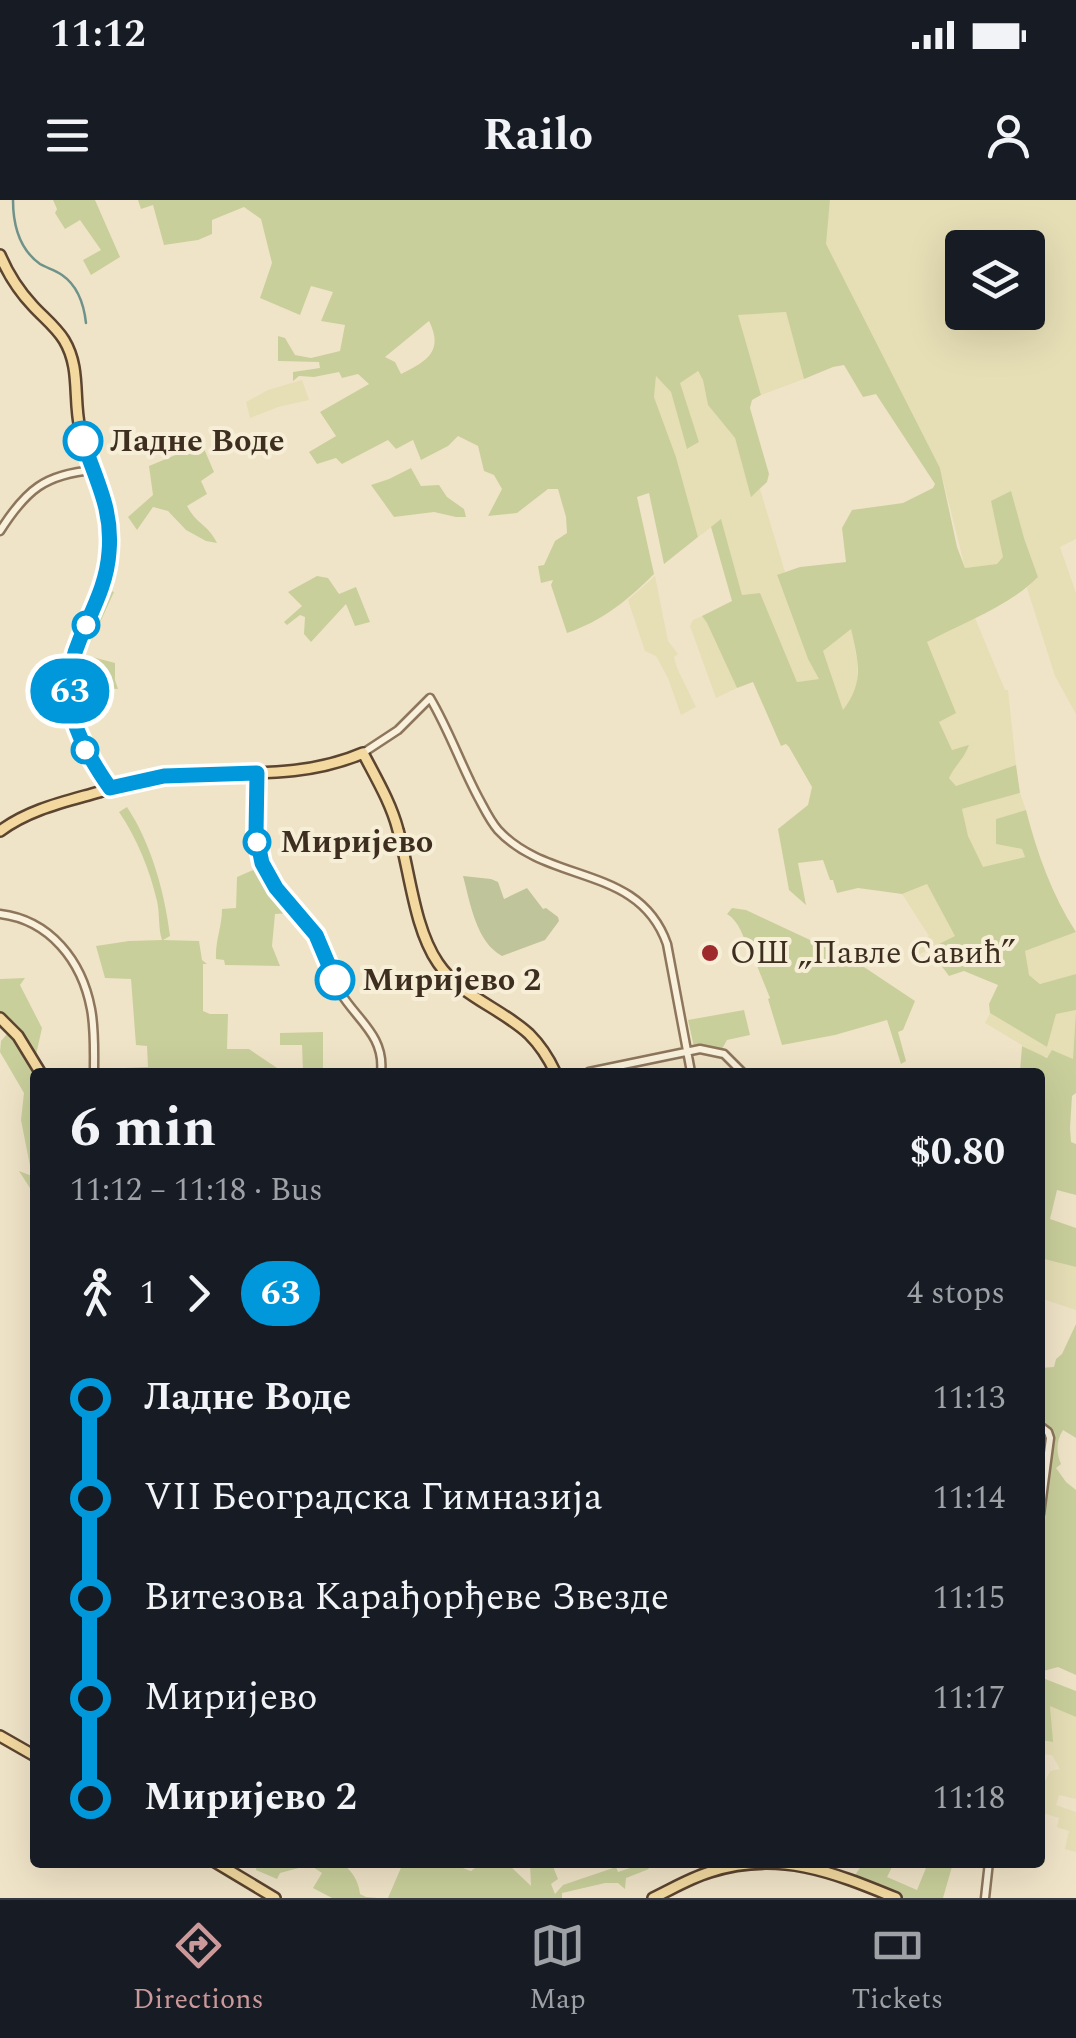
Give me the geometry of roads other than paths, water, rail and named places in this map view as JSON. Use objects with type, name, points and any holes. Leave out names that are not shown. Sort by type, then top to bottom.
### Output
[{"type":"main road","points":[[0,255],[20,290],[62,336],[70,353],[77,382],[80,431],[108,514],[108,560],[100,593],[74,655],[70,702],[78,737],[110,788]]},
{"type":"main road","points":[[0,832],[29,813],[164,776],[294,772],[320,768],[363,753],[395,819],[424,934],[433,955],[459,986],[530,1035],[552,1068]]},
{"type":"main road","points":[[0,1018],[18,1036],[38,1068]]},
{"type":"main road","points":[[0,1736],[30,1753]]},
{"type":"main road","points":[[225,1868],[274,1898]]},
{"type":"main road","points":[[653,1898],[725,1868]]},
{"type":"main road","points":[[814,1868],[839,1874],[896,1898]]},
{"type":"street","points":[[0,531],[22,499],[42,482],[94,470]]},
{"type":"street","points":[[363,753],[398,730],[430,698],[490,819],[501,833],[540,860],[621,889],[660,926],[671,957],[690,1068]]},
{"type":"street","points":[[257,773],[256,834],[262,863],[276,888],[316,935],[342,994],[372,1032],[381,1053],[381,1068]]},
{"type":"street","points":[[0,914],[27,920],[48,932],[73,962],[90,1005],[94,1068]]},
{"type":"street","points":[[609,1068],[700,1049],[720,1052],[738,1068]]},
{"type":"street","points":[[1045,1430],[1045,1478]]},
{"type":"street","points":[[986,1898],[988,1868]]},
{"type":"waterway","points":[[13,200],[22,244],[40,264],[68,279],[82,303],[86,323]]},
{"type":"place","name":"Ладне Воде","points":[[83,441]]},
{"type":"place","name":"Миријево","points":[[257,842]]},
{"type":"place","name":"ОШ „Павле Савић”","points":[[710,953]]},
{"type":"place","name":"Миријево 2","points":[[335,980]]}]
